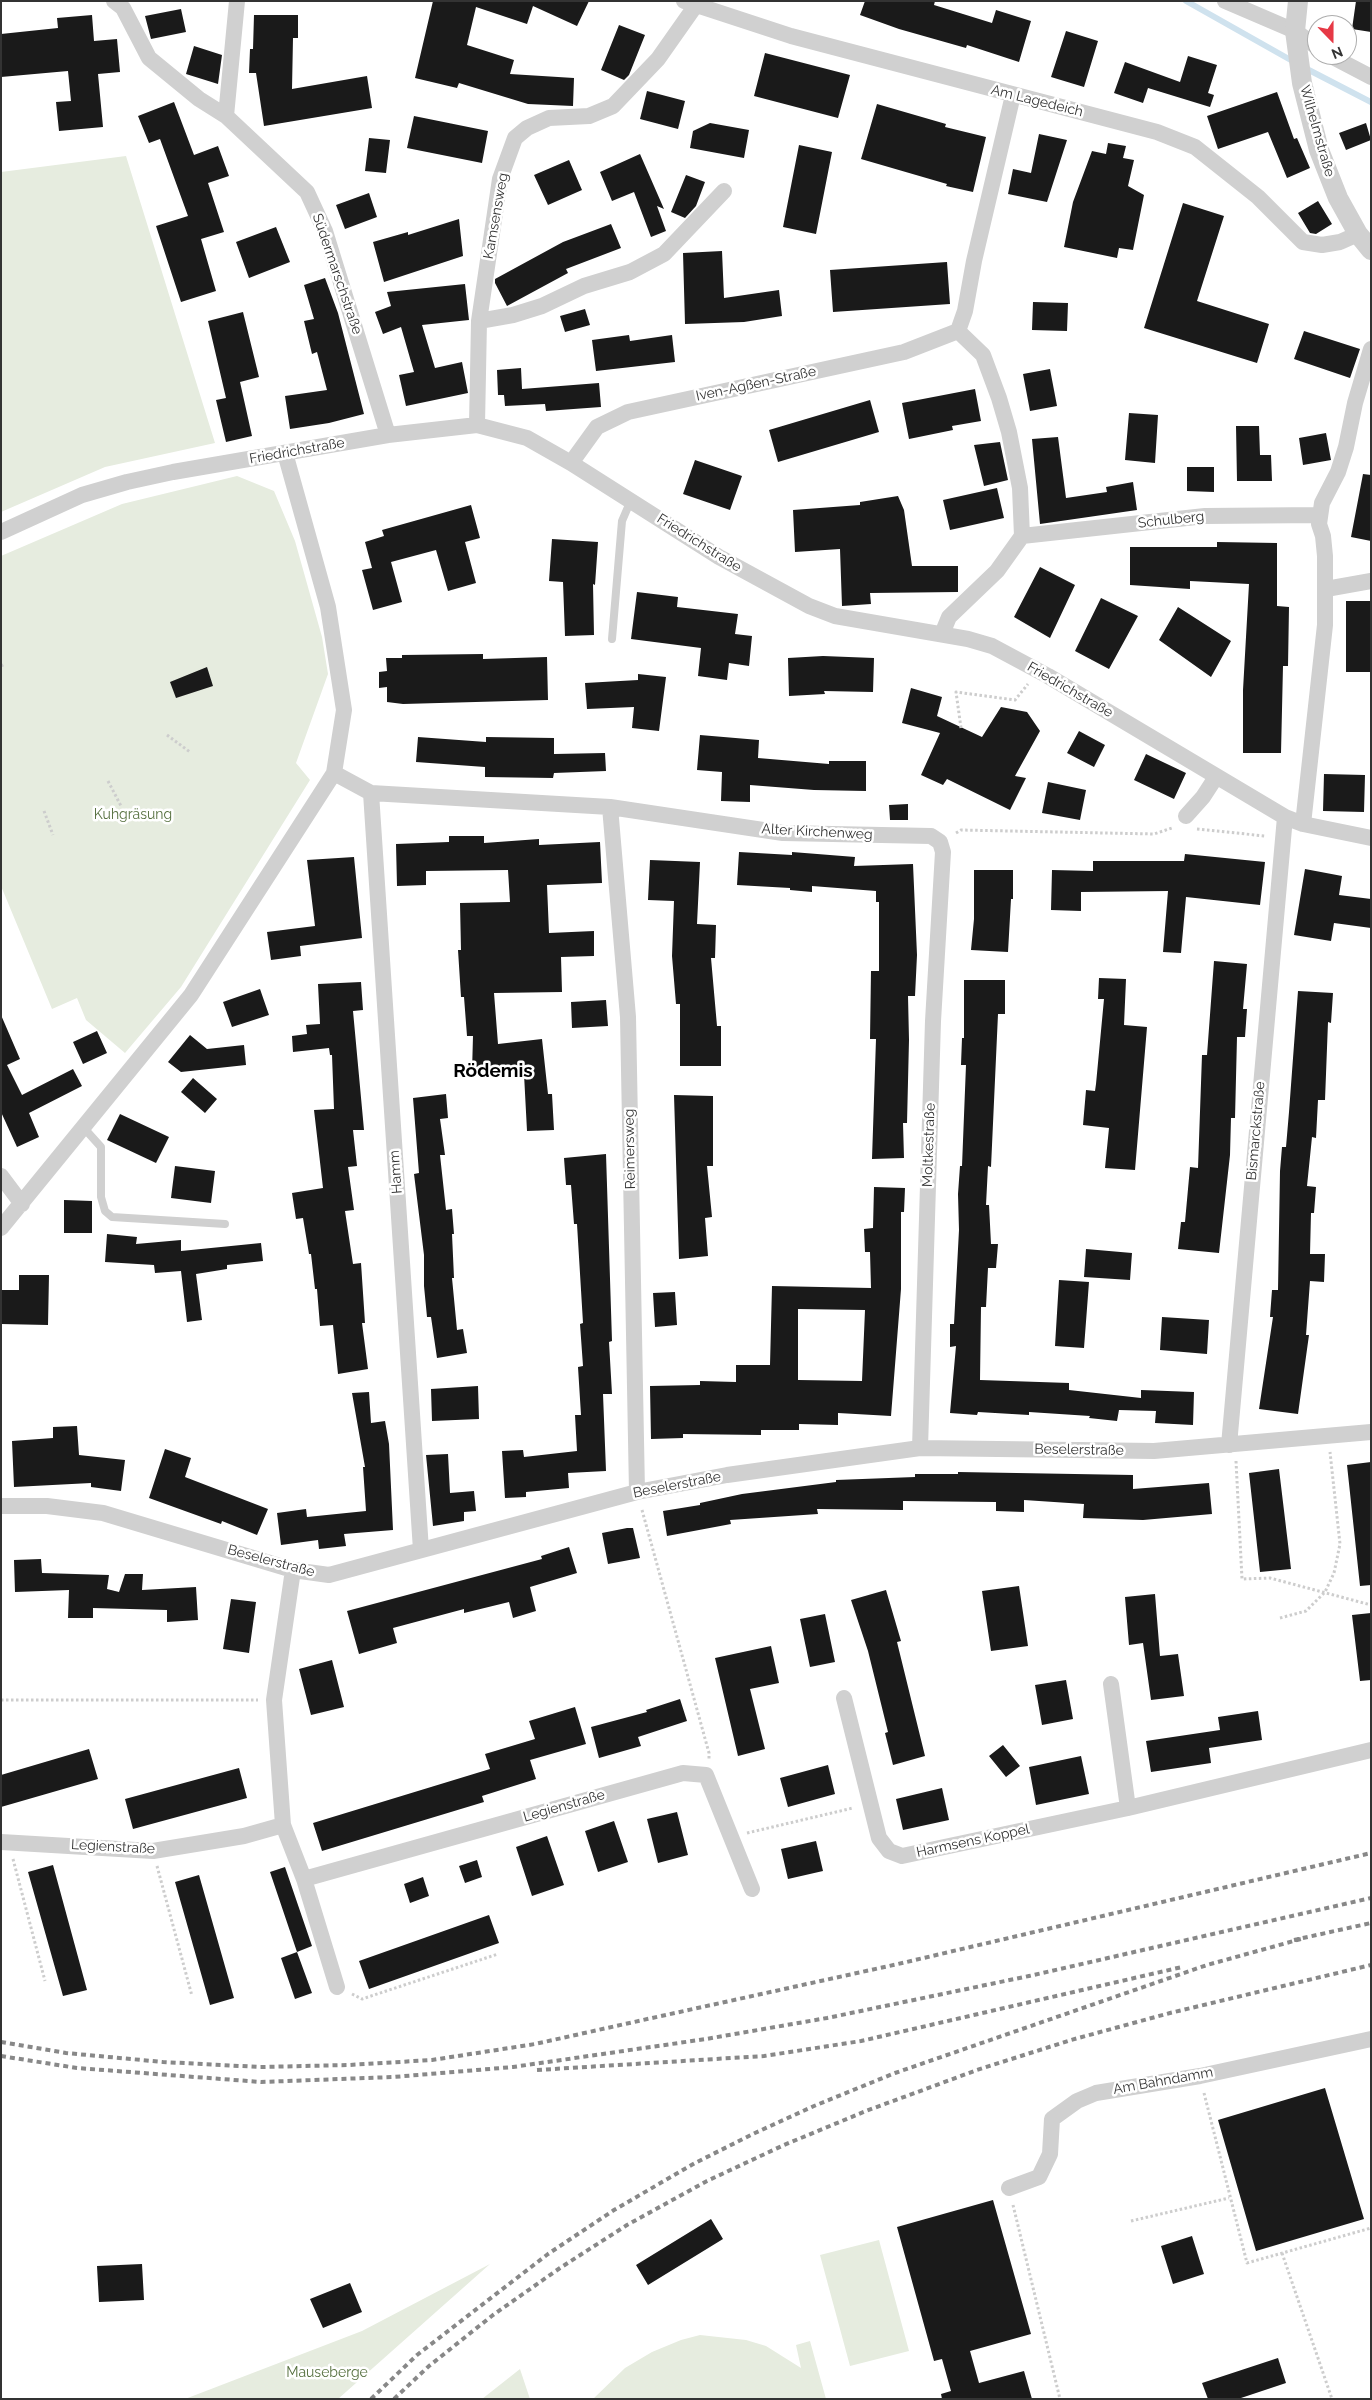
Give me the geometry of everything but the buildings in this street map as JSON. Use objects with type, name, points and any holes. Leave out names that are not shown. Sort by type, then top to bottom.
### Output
[{"type":"street","name":"Südermarschstraße","points":[[114,1],[123,8],[149,58],[198,99],[226,116],[307,192],[325,231],[388,435]]},
{"type":"street","points":[[226,116],[237,1]]},
{"type":"street","points":[[1225,1],[1295,31],[1307,40]]},
{"type":"street","name":"Wilhelmstraße","points":[[1298,1],[1295,31],[1302,83],[1319,150],[1338,198],[1358,234],[1371,250]]},
{"type":"street","name":"Am Lagedeich","points":[[690,3],[791,36],[1158,132],[1195,147],[1258,197],[1303,242],[1322,246],[1340,242],[1358,234]]},
{"type":"street","name":"Kamsensweg","points":[[476,425],[479,321],[500,179],[515,138],[528,128],[549,118],[589,116],[613,106],[658,59],[690,3]]},
{"type":"street","points":[[1348,65],[1371,77]]},
{"type":"street","points":[[942,634],[949,617],[997,571],[1022,536],[1020,488],[1009,432],[999,398],[983,355],[958,331],[965,311],[974,261],[1013,95]]},
{"type":"street","points":[[479,321],[513,315],[542,306],[584,286],[639,268],[664,254],[724,191]]},
{"type":"street","name":"Iven-Agßen-Straße","points":[[571,463],[597,427],[628,412],[904,352],[958,331]]},
{"type":"street","points":[[1303,824],[1326,590],[1323,536],[1319,524],[1320,515],[1322,504],[1338,472],[1346,447],[1355,403],[1371,349]]},
{"type":"street","name":"Friedrichstraße","points":[[1,532],[82,495],[127,482],[173,472],[388,435],[476,425],[527,438],[571,463],[719,557],[809,606],[834,616],[942,634],[992,646],[1285,817],[1303,824],[1371,838]]},
{"type":"street","points":[[1,1228],[191,995],[334,774],[344,710],[328,608],[285,453]]},
{"type":"street","name":"Schulberg","points":[[1022,536],[1205,516],[1320,515]]},
{"type":"street","points":[[1326,590],[1371,581]]},
{"type":"street","name":"Alter Kirchenweg","points":[[334,774],[372,793],[610,806],[783,833],[931,836],[940,842]]},
{"type":"street","points":[[1191,822],[1203,797],[1216,777]]},
{"type":"street","name":"Hamm","points":[[372,793],[421,1550]]},
{"type":"street","name":"Reimersweg","points":[[610,806],[628,1017],[637,1492]]},
{"type":"street","name":"Bismarckstraße","points":[[1228,1445],[1285,817]]},
{"type":"street","name":"Moltkestraße","points":[[920,1448],[933,1021],[943,852],[940,842]]},
{"type":"street","points":[[1,1176],[22,1204]]},
{"type":"street","name":"Beselerstraße","points":[[1,1506],[46,1506],[103,1513],[293,1570],[329,1575],[368,1567],[421,1550],[637,1492],[727,1475],[920,1448],[1154,1451],[1371,1432]]},
{"type":"street","points":[[293,1570],[274,1700],[283,1825],[304,1879],[337,1987]]},
{"type":"street","points":[[1111,1684],[1128,1808]]},
{"type":"street","name":"Harmsens Koppel","points":[[844,1698],[879,1838],[889,1851],[902,1856],[1128,1808],[1371,1750]]},
{"type":"street","name":"Legienstraße","points":[[304,1879],[683,1774],[706,1774]]},
{"type":"street","points":[[706,1774],[752,1889]]},
{"type":"street","name":"Legienstraße","points":[[5,1842],[154,1851],[244,1836],[283,1825]]},
{"type":"street","name":"Am Bahndamm","points":[[1009,2188],[1039,2176],[1050,2154],[1052,2119],[1077,2101],[1096,2093],[1200,2076],[1371,2038]]},
{"type":"lane","points":[[612,639],[622,521],[630,500]]},
{"type":"lane","points":[[83,1128],[101,1147],[101,1197],[105,1211],[112,1217],[225,1224]]},
{"type":"path","points":[[962,728],[956,692],[1015,700],[1039,672]]},
{"type":"path","points":[[167,735],[190,752]]},
{"type":"path","points":[[108,781],[121,806]]},
{"type":"path","points":[[44,811],[53,835]]},
{"type":"path","points":[[940,842],[962,830],[1154,834],[1191,822],[1282,838]]},
{"type":"path","points":[[1280,1618],[1306,1611],[1325,1592],[1334,1574],[1340,1544],[1328,1436]]},
{"type":"path","points":[[1228,1445],[1236,1459],[1242,1579],[1270,1578],[1371,1605]]},
{"type":"path","points":[[637,1492],[709,1753],[706,1774]]},
{"type":"path","points":[[1,1700],[274,1700]]},
{"type":"path","points":[[732,1837],[871,1804]]},
{"type":"path","points":[[5,1842],[45,1981]]},
{"type":"path","points":[[154,1851],[192,1996]]},
{"type":"path","points":[[337,1987],[362,1999],[498,1954]]},
{"type":"path","points":[[1200,2076],[1229,2198],[1247,2263],[1371,2228]]},
{"type":"path","points":[[1009,2188],[1060,2399]]},
{"type":"path","points":[[1131,2221],[1229,2198]]},
{"type":"path","points":[[1282,2253],[1332,2399]]},
{"type":"green space","points":[[126,156],[215,443],[105,467],[1,512],[1,172]]},
{"type":"green space","name":"Kuhgräsung","points":[[237,476],[274,491],[295,541],[322,637],[328,674],[296,763],[310,780],[181,987],[125,1053],[86,1020],[77,998],[52,1009],[1,886],[1,556],[122,504]]},
{"type":"green space","points":[[879,2240],[909,2351],[850,2366],[820,2255]]},
{"type":"green space","name":"Mauseberge","points":[[490,2264],[338,2399],[185,2399],[362,2331]]},
{"type":"green space","points":[[700,2335],[746,2340],[766,2346],[801,2368],[796,2345],[810,2341],[826,2399],[593,2399],[625,2368],[652,2352],[681,2340]]},
{"type":"green space","points":[[520,2369],[530,2399],[482,2399]]},
{"type":"waterway","points":[[1186,1],[1296,63]]},
{"type":"waterway","points":[[1305,68],[1371,102]]},
{"type":"railway","points":[[1,2042],[66,2053],[163,2062],[260,2067],[349,2065],[432,2060],[535,2044],[898,1964],[1371,1853]]},
{"type":"railway","points":[[1,2056],[77,2068],[261,2082],[393,2077],[513,2067],[706,2039],[827,2018],[1029,1976],[1371,1898]]},
{"type":"railway","points":[[1294,1940],[1371,1923]]},
{"type":"railway","points":[[371,2399],[417,2355],[548,2254],[614,2210],[695,2163],[755,2133],[814,2106],[895,2073],[1207,1965],[1301,1939]]},
{"type":"railway","points":[[394,2399],[429,2366],[493,2315],[560,2268],[627,2225],[707,2181],[784,2145],[866,2111],[977,2070],[1071,2040],[1170,2013],[1371,1965]]},
{"type":"railway","points":[[537,2070],[764,2056],[861,2041],[1182,1967]]},
{"type":"district","name":"Rödemis","points":[[493,1071]]}]
